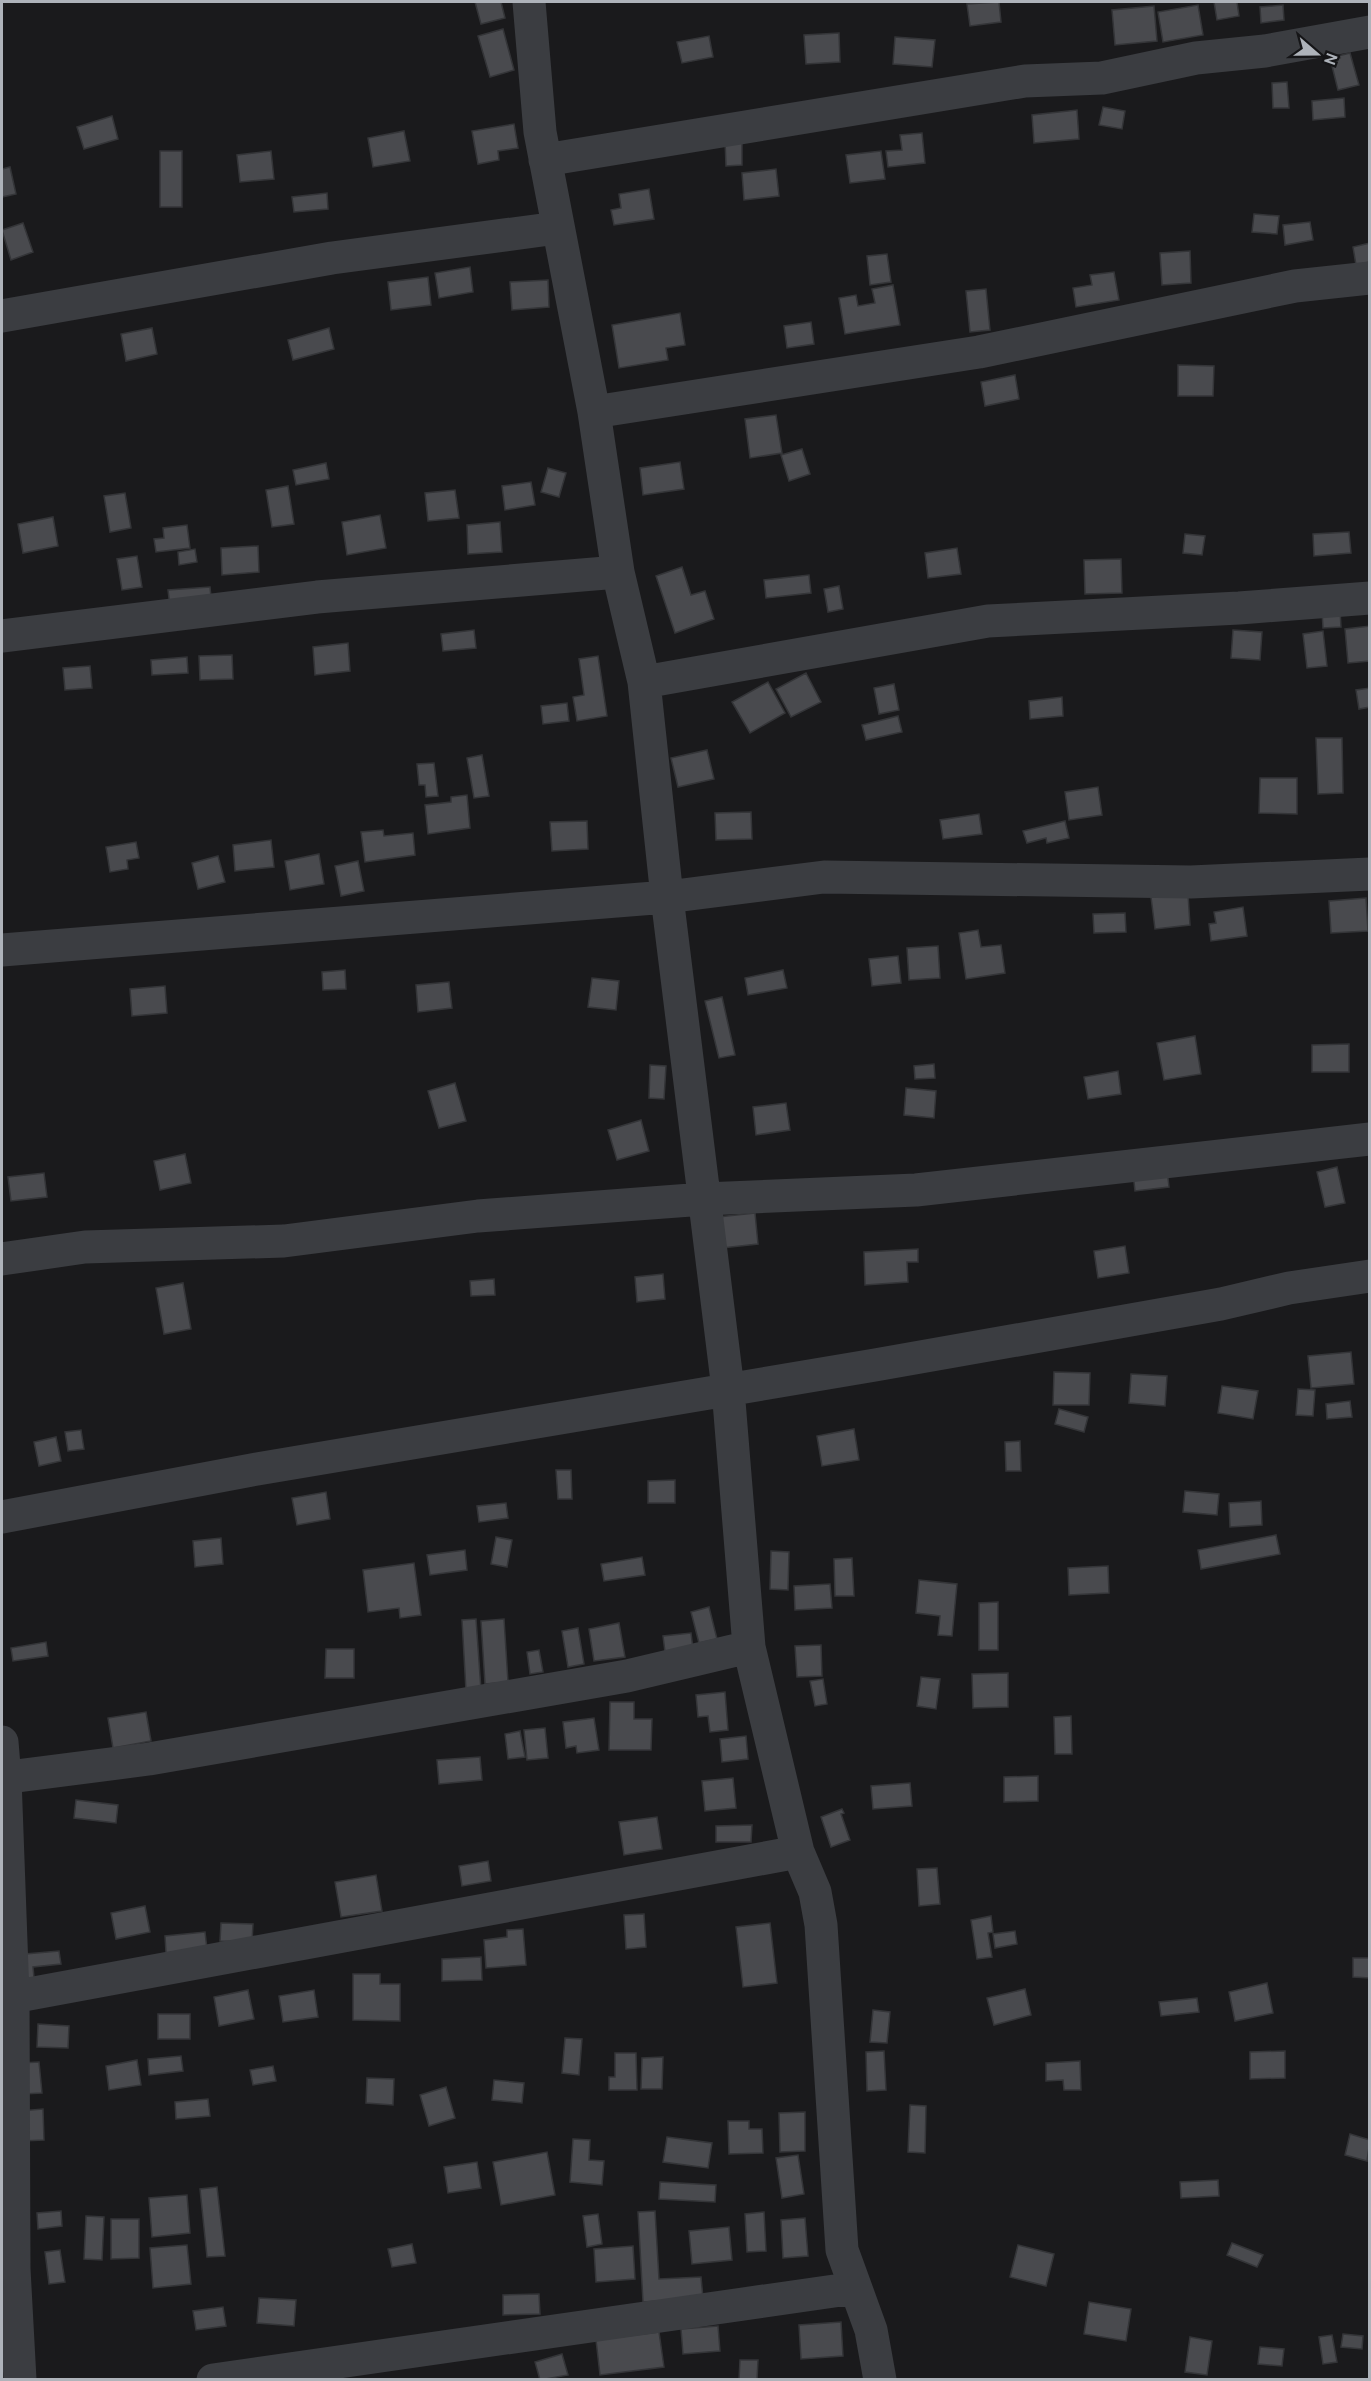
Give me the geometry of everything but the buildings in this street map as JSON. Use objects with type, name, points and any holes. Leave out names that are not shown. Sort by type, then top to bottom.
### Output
[{"type":"street","points":[[530,2],[545,160],[594,412],[618,572],[644,682],[667,897],[728,1389],[749,1647],[798,1852],[815,1892],[820,1925],[842,2250],[871,2330],[880,2379]]},
{"type":"street","points":[[545,160],[1025,81],[1102,78],[1196,57],[1265,51],[1370,32]]},
{"type":"street","points":[[2,316],[332,258],[557,228]]},
{"type":"street","points":[[594,412],[979,352],[1295,286],[1370,278]]},
{"type":"street","points":[[2,636],[317,597],[618,572]]},
{"type":"street","points":[[644,682],[988,621],[1239,608],[1370,598]]},
{"type":"street","points":[[2,950],[667,897],[824,877],[1191,882],[1370,874]]},
{"type":"street","points":[[2,1259],[85,1247],[284,1241],[478,1216],[704,1199],[916,1190],[1370,1139]]},
{"type":"street","points":[[2,1517],[257,1469],[1209,1306],[1289,1288],[1370,1276]]},
{"type":"street","points":[[3,1778],[149,1759],[604,1680],[749,1647]]},
{"type":"street","points":[[2,1742],[14,2269],[20,2379]]},
{"type":"street","points":[[7,1997],[798,1852]]},
{"type":"street","points":[[213,2379],[855,2288]]}]
